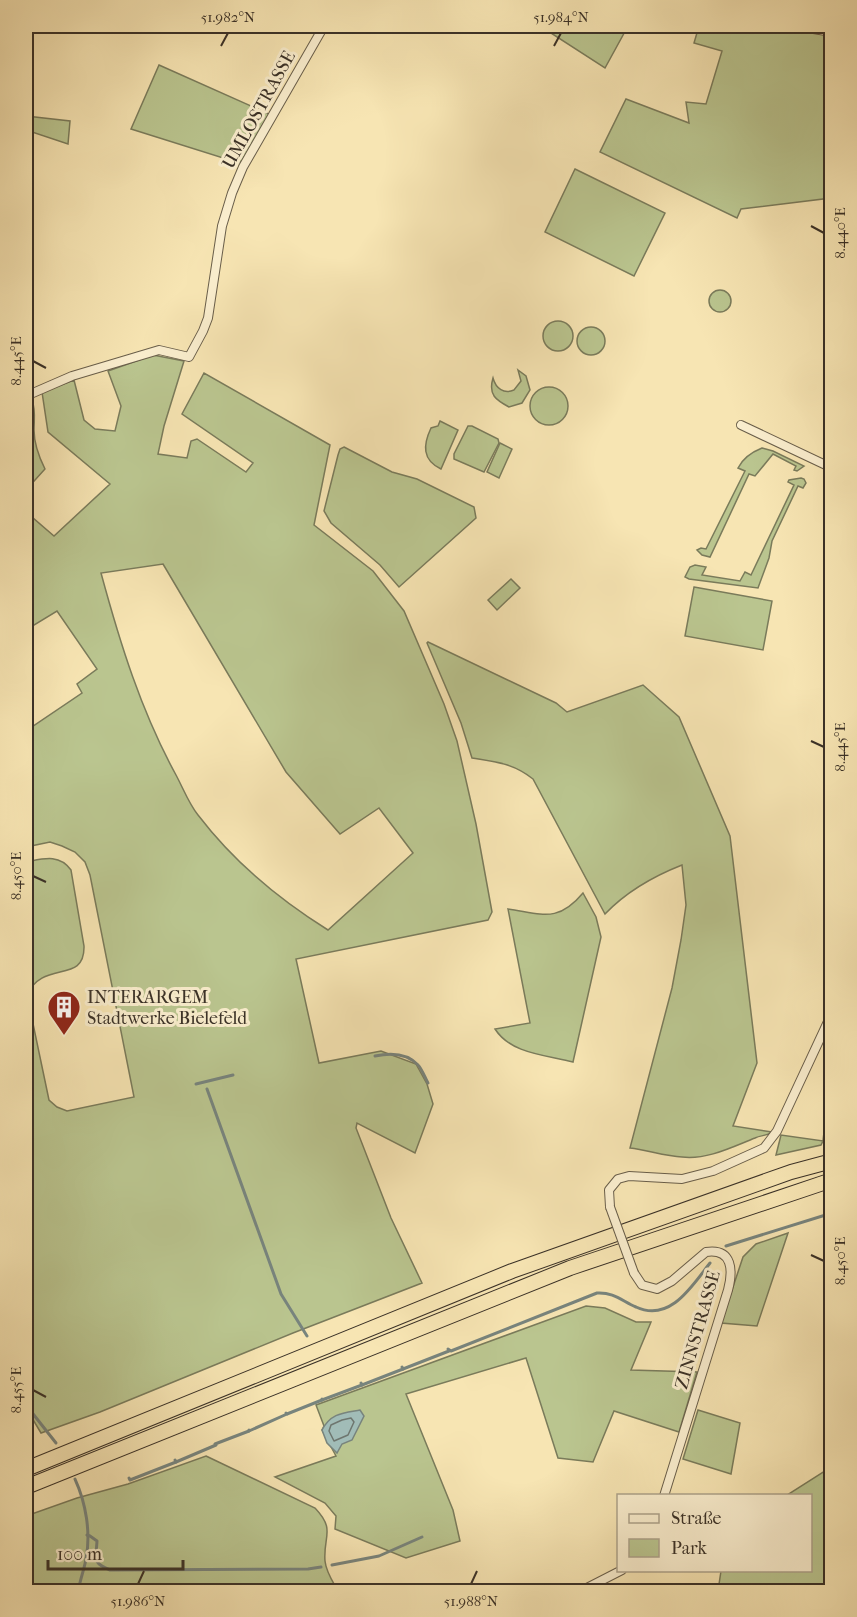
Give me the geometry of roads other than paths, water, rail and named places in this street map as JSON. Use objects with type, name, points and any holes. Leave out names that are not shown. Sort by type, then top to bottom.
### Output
[{"type":"highway","points":[[26,1469],[512,1271],[791,1172],[831,1161]]},
{"type":"highway","points":[[26,1486],[570,1268],[831,1180]]},
{"type":"street","name":"UMLOSTRASSE","points":[[26,396],[72,376],[159,350],[189,357],[208,318],[222,226],[232,193],[243,167],[324,26]]},
{"type":"street","points":[[795,26],[831,32]]},
{"type":"street","points":[[741,425],[831,468]]},
{"type":"street","name":"ZINNSTRASSE","points":[[665,1494],[728,1290],[732,1273],[731,1265],[720,1253],[706,1252],[672,1281],[657,1289],[642,1285],[634,1273],[610,1207],[609,1190],[618,1179],[629,1176],[682,1179],[713,1171],[764,1148],[777,1131],[831,1013]]},
{"type":"street","points":[[579,1592],[618,1572]]},
{"type":"water","points":[[360,1410],[364,1416],[352,1440],[342,1444],[337,1453],[327,1443],[322,1430],[333,1417]]},
{"type":"waterway","points":[[375,1056],[392,1054],[409,1058],[419,1067],[428,1083]]},
{"type":"waterway","points":[[196,1084],[233,1075]]},
{"type":"waterway","points":[[207,1089],[281,1294],[307,1336]]},
{"type":"waterway","points":[[726,1246],[832,1213]]},
{"type":"waterway","points":[[448,1349],[451,1351],[597,1293],[613,1295],[648,1311],[659,1310],[679,1300],[710,1263]]},
{"type":"waterway","points":[[402,1367],[403,1369],[449,1351]]},
{"type":"waterway","points":[[361,1383],[362,1385],[403,1369]]},
{"type":"waterway","points":[[322,1399],[362,1385]]},
{"type":"waterway","points":[[286,1413],[322,1400]]},
{"type":"waterway","points":[[26,1405],[56,1443]]},
{"type":"waterway","points":[[249,1430],[287,1414]]},
{"type":"waterway","points":[[215,1444],[249,1431]]},
{"type":"waterway","points":[[175,1460],[176,1462],[216,1445]]},
{"type":"waterway","points":[[129,1478],[130,1480],[176,1462]]},
{"type":"waterway","points":[[75,1479],[85,1508],[88,1529],[86,1559],[78,1592]]},
{"type":"waterway","points":[[87,1535],[97,1541],[96,1560],[110,1570],[308,1569],[321,1567]]},
{"type":"waterway","points":[[332,1565],[379,1556],[422,1537]]},
{"type":"place","name":"INTERARGEM Stadtwerke Bielefeld","points":[[64,1036]]}]
